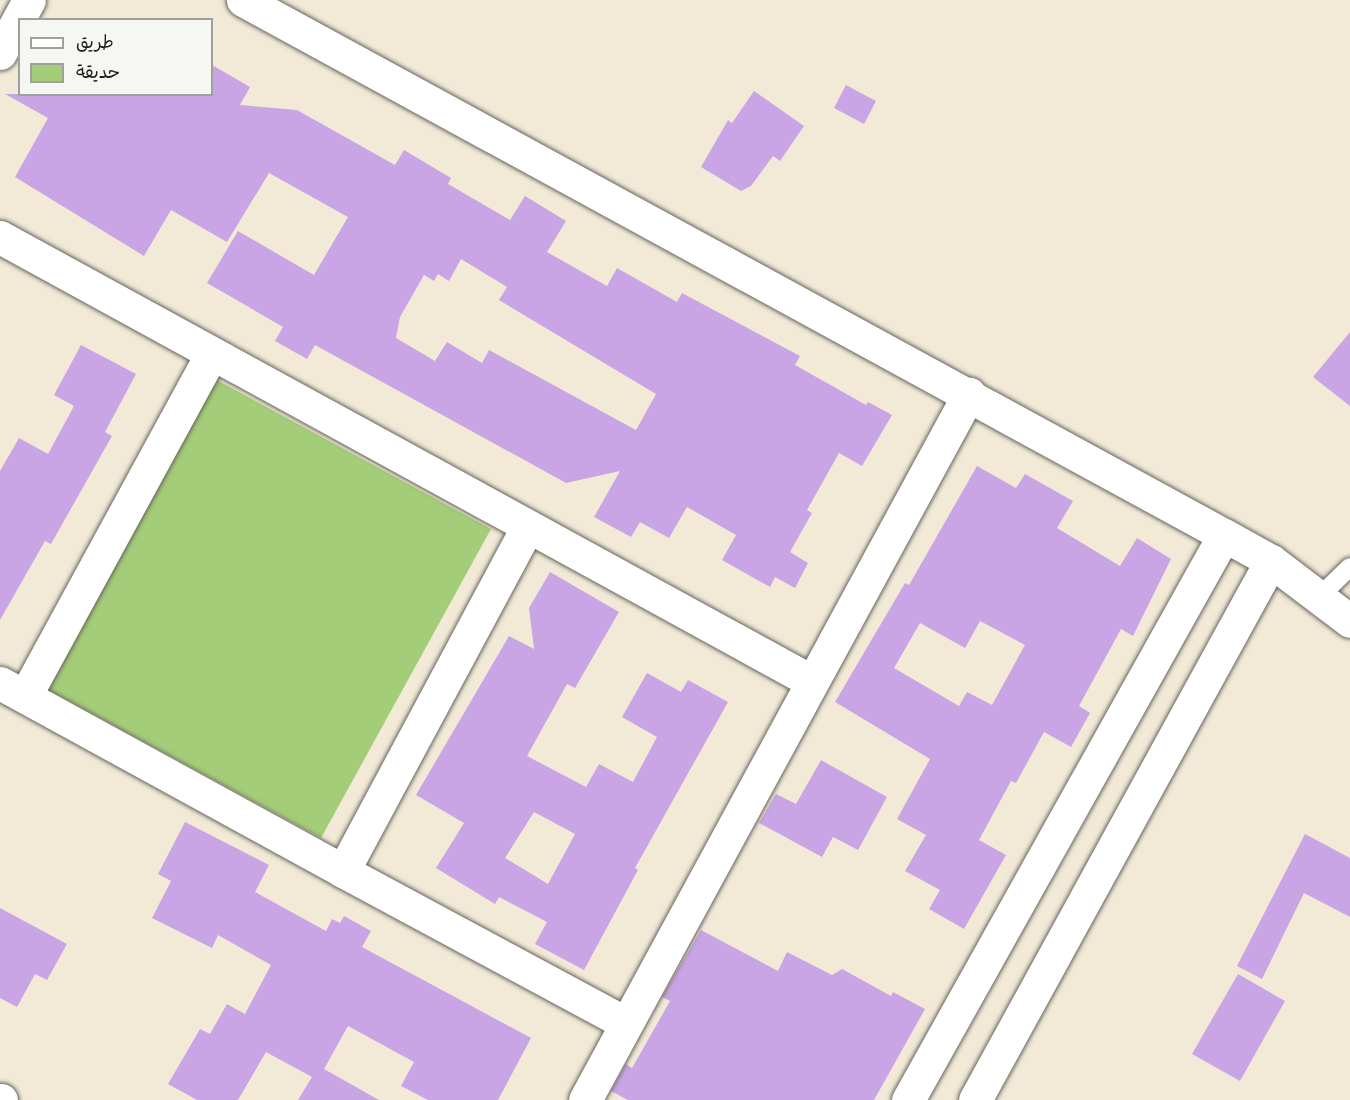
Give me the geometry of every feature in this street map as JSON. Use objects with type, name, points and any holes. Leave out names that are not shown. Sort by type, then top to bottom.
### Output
[{"type":"street","points":[[19,18],[29,0]]},
{"type":"street","points":[[243,0],[969,394],[1271,561],[1350,621]]},
{"type":"street","points":[[0,52],[18,20]]},
{"type":"street","points":[[0,237],[211,355],[811,681]]},
{"type":"street","points":[[211,355],[12,690],[625,1023]]},
{"type":"street","points":[[585,1100],[969,394]]},
{"type":"street","points":[[343,871],[528,526]]},
{"type":"street","points":[[908,1100],[1224,535]]},
{"type":"street","points":[[975,1100],[1271,561]]},
{"type":"lane","points":[[1319,597],[1350,567]]},
{"type":"green space","points":[[215,379],[491,529],[321,838],[45,688]]},
{"type":"building","points":[[213,66],[250,87],[240,105],[297,110],[395,165],[404,150],[451,178],[448,184],[510,220],[525,196],[566,221],[547,252],[607,286],[617,268],[677,302],[682,293],[800,356],[795,365],[866,405],[868,402],[892,415],[862,466],[839,453],[807,510],[812,513],[790,552],[808,563],[795,588],[775,577],[770,587],[722,560],[736,535],[687,507],[669,538],[640,522],[631,537],[594,517],[620,471],[566,483],[315,345],[307,359],[275,341],[283,327],[207,283],[238,231],[314,275],[348,217],[269,173],[227,242],[171,210],[144,256],[15,177],[48,118],[5,94],[18,94],[18,96],[213,96]],"holes":[[[461,259],[507,287],[499,300],[656,394],[636,430],[489,350],[482,363],[447,342],[435,361],[396,338],[400,317],[424,275],[434,281],[438,274],[449,281]]]},
{"type":"building","points":[[846,85],[876,101],[864,124],[834,108]]},
{"type":"building","points":[[754,91],[804,126],[780,161],[773,156],[751,186],[741,191],[701,167],[728,120],[732,123]]},
{"type":"building","points":[[1350,332],[1350,406],[1313,377]]},
{"type":"building","points":[[81,345],[136,374],[105,432],[112,436],[51,544],[45,541],[0,620],[0,471],[19,438],[48,454],[74,406],[54,395]]},
{"type":"building","points":[[977,466],[1016,488],[1025,474],[1073,501],[1057,528],[1120,566],[1137,538],[1171,559],[1133,636],[1121,629],[1079,706],[1090,713],[1071,747],[1044,732],[1016,783],[1011,781],[979,840],[1006,855],[964,929],[929,909],[940,890],[905,871],[926,835],[897,819],[930,759],[835,702],[905,583],[909,585]],"holes":[[[980,621],[1025,645],[992,705],[967,692],[959,706],[894,668],[920,623],[965,648]]]},
{"type":"building","points":[[550,572],[619,612],[575,688],[567,684],[527,756],[586,787],[599,764],[633,782],[657,737],[622,717],[647,673],[681,692],[688,680],[728,702],[635,868],[638,870],[584,970],[535,944],[547,922],[499,897],[495,904],[436,868],[464,823],[416,795],[509,636],[534,649],[529,608]],"holes":[[[534,812],[575,834],[548,884],[505,858]]]},
{"type":"building","points":[[821,760],[887,797],[858,850],[833,837],[822,857],[759,823],[776,794],[796,804]]},
{"type":"building","points":[[185,822],[269,865],[255,892],[326,931],[332,919],[340,923],[344,916],[371,931],[362,947],[531,1038],[498,1100],[428,1100],[401,1086],[414,1062],[348,1026],[324,1069],[379,1100],[298,1100],[312,1077],[266,1052],[238,1100],[197,1100],[168,1084],[200,1029],[210,1034],[227,1004],[245,1014],[271,965],[218,935],[212,948],[152,918],[171,881],[158,874]]},
{"type":"building","points":[[1305,834],[1350,858],[1350,917],[1304,893],[1262,979],[1237,966]]},
{"type":"building","points":[[0,908],[67,944],[47,980],[35,974],[17,1007],[0,998]]},
{"type":"building","points":[[701,930],[778,971],[787,952],[832,975],[842,969],[891,996],[893,992],[925,1009],[874,1100],[628,1100],[611,1091],[626,1064],[632,1068],[670,1001],[662,997]]},
{"type":"building","points":[[1238,974],[1285,1001],[1240,1081],[1192,1054]]}]
